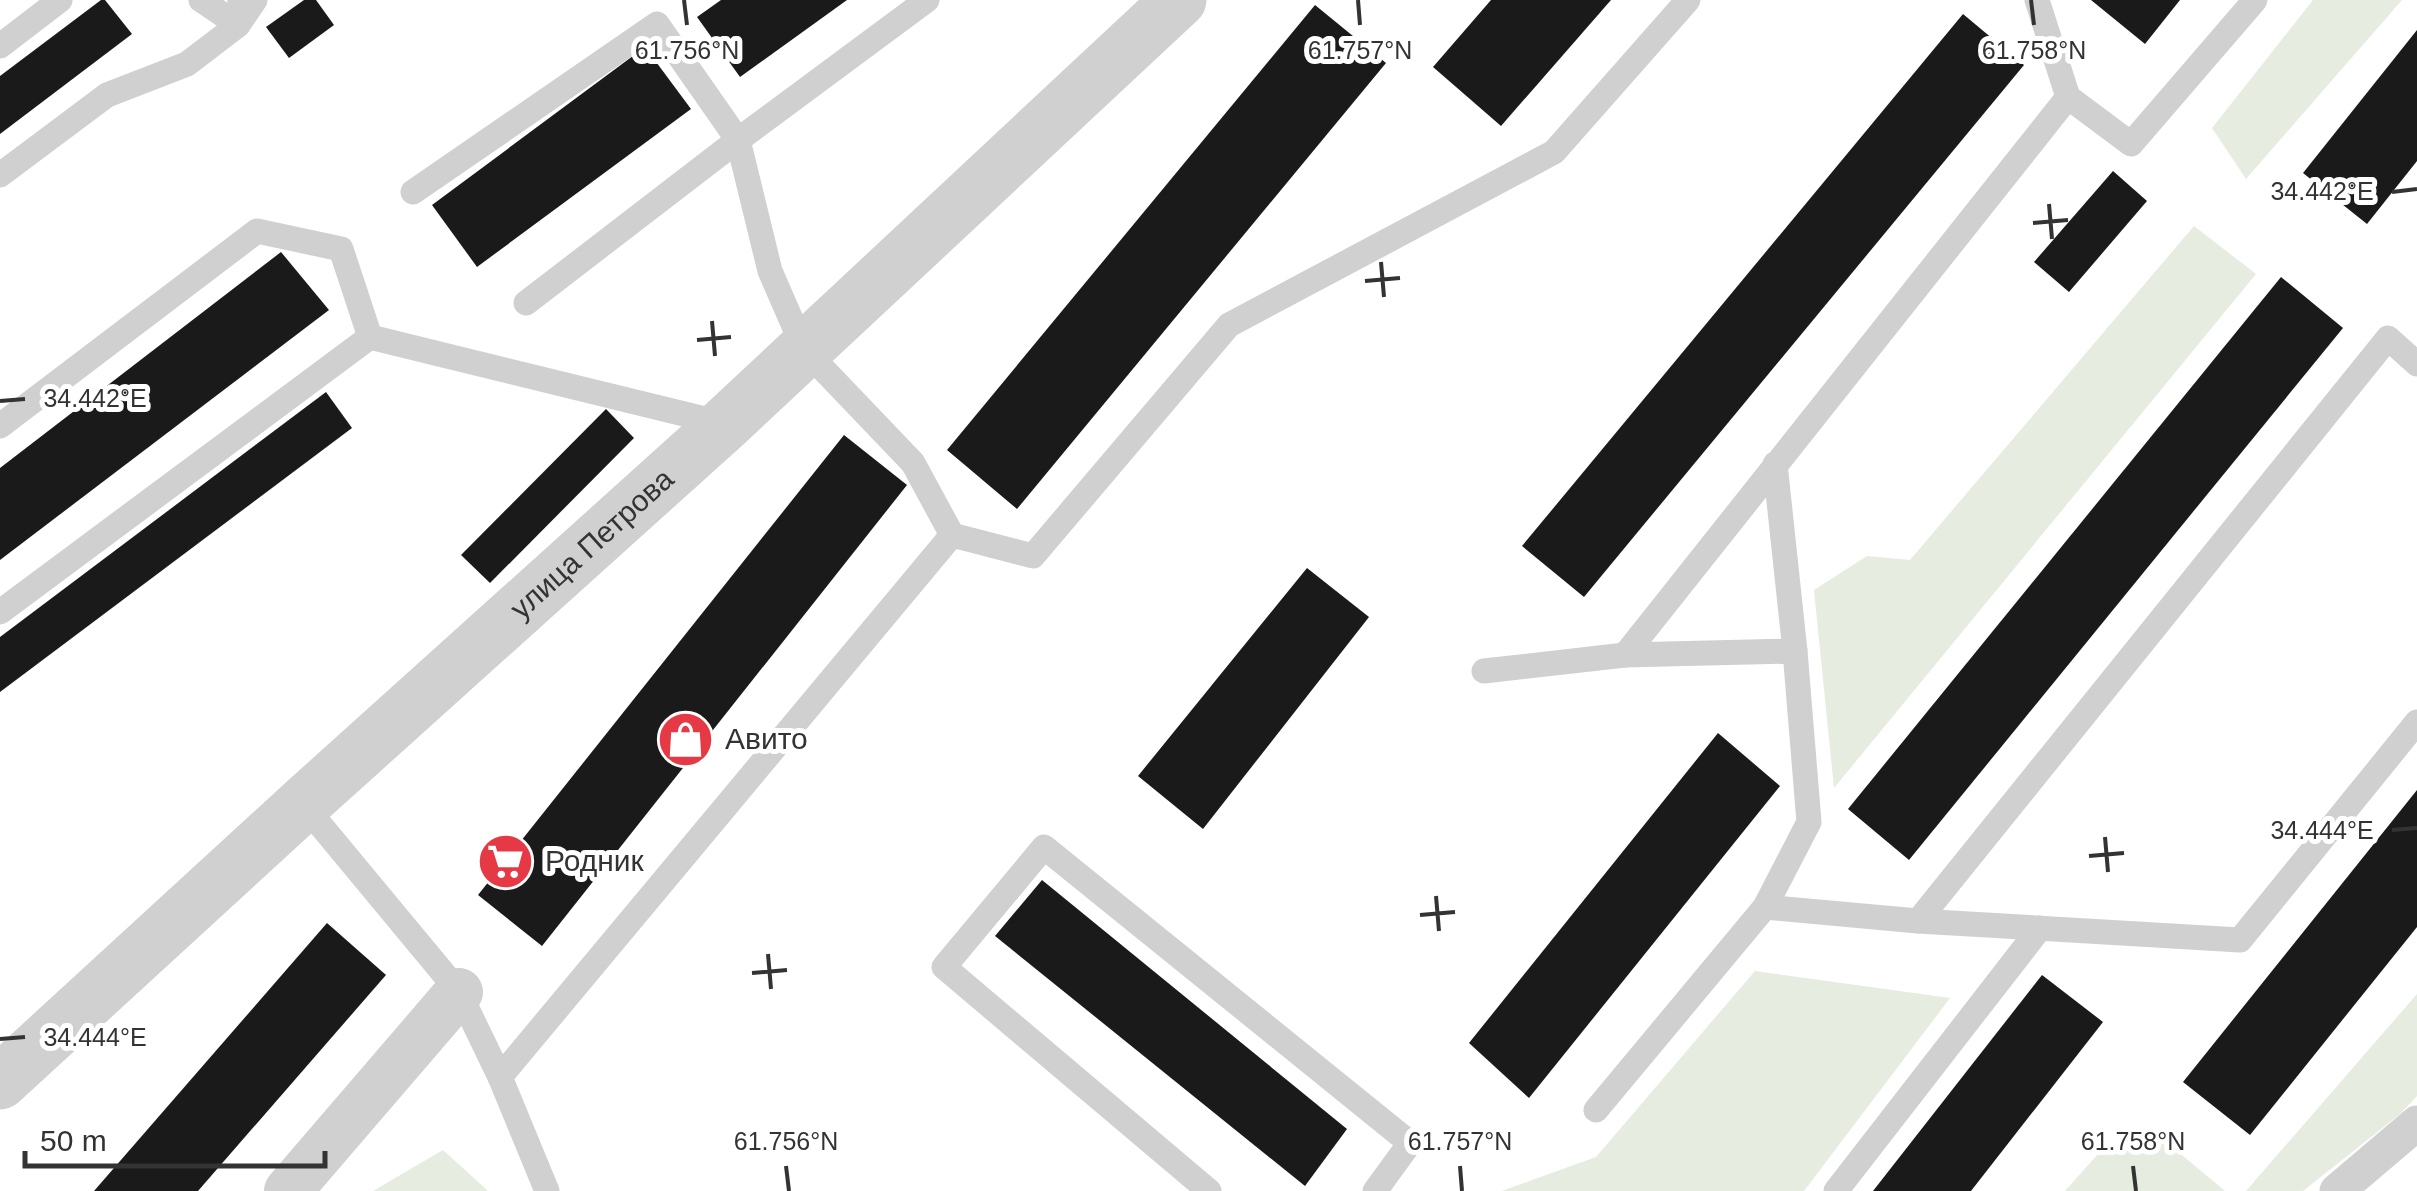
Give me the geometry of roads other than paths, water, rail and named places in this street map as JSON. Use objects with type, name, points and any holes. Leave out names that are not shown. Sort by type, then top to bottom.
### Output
[{"type":"street","name":"улица Петрова","points":[[0,1082],[725,424],[1179,0]]},
{"type":"street","points":[[288,1191],[458,992]]},
{"type":"street","points":[[2338,1191],[2417,1123]]},
{"type":"lane","points":[[0,46],[60,0]]},
{"type":"lane","points":[[201,0],[239,12]]},
{"type":"lane","points":[[0,175],[107,95],[187,64],[256,0]]},
{"type":"lane","points":[[526,303],[927,0]]},
{"type":"lane","points":[[413,192],[658,24],[738,140],[770,272],[804,349],[913,463],[952,534],[1033,556],[1229,324],[1554,152],[1688,0]]},
{"type":"lane","points":[[2037,0],[2068,97],[2131,144],[2255,0]]},
{"type":"lane","points":[[1625,655],[2068,97]]},
{"type":"lane","points":[[0,426],[257,232],[341,249],[370,336]]},
{"type":"lane","points":[[370,336],[725,424]]},
{"type":"lane","points":[[0,612],[370,336]]},
{"type":"lane","points":[[1918,921],[2388,338],[2417,364]]},
{"type":"lane","points":[[1596,1110],[1764,908],[1809,822],[1775,464]]},
{"type":"lane","points":[[500,1078],[952,534]]},
{"type":"lane","points":[[1484,671],[1625,655],[1795,651]]},
{"type":"lane","points":[[1764,908],[2240,940],[2417,722]]},
{"type":"lane","points":[[304,804],[458,992],[500,1078],[547,1191]]},
{"type":"lane","points":[[1209,1191],[944,968],[1044,847],[1410,1144],[1375,1191]]},
{"type":"lane","points":[[1836,1191],[2040,928]]},
{"type":"place","name":"Авито","points":[[686,739]]},
{"type":"place","name":"Родник","points":[[506,861]]}]
